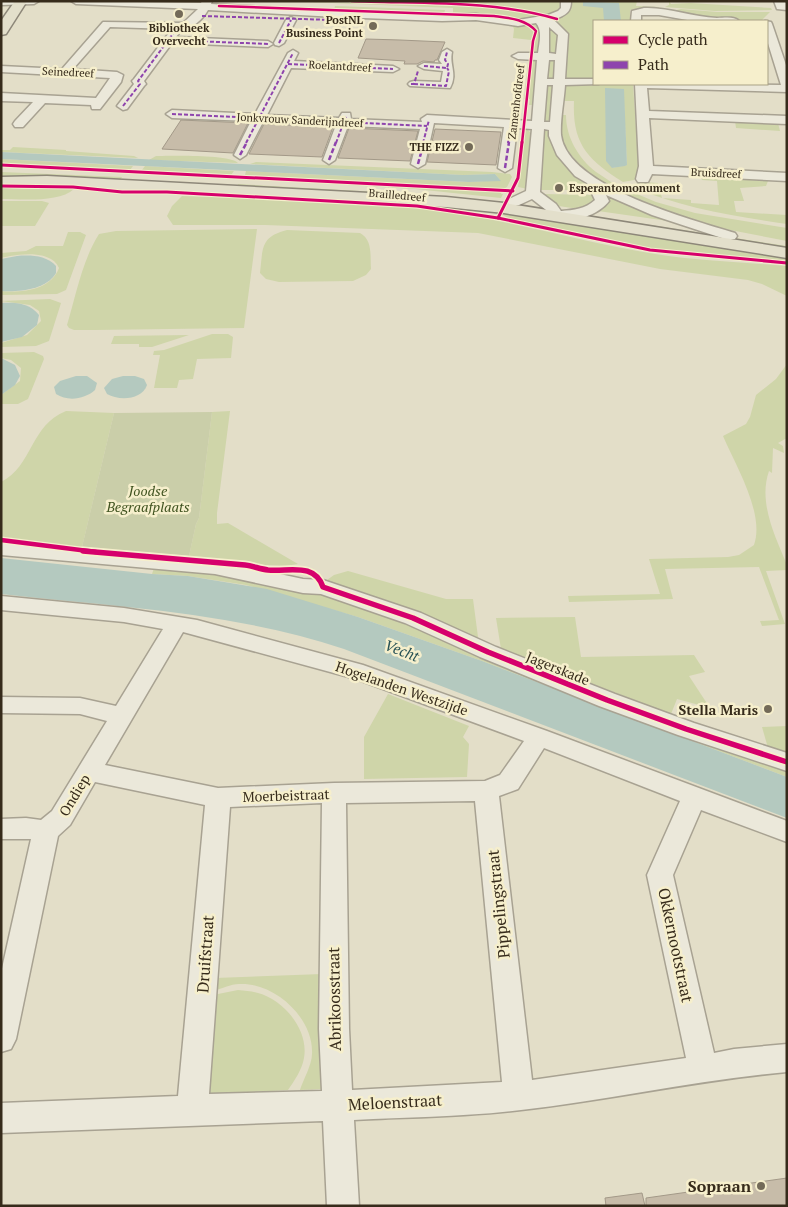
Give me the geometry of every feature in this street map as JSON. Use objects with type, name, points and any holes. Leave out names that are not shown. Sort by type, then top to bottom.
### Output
[{"type":"main road","points":[[1,31],[25,2]]},
{"type":"main road","name":"Brailledreef","points":[[1,170],[129,181],[588,213],[787,244]]},
{"type":"main road","name":"Brailledreef","points":[[1,182],[129,181],[420,191],[514,202],[554,212],[787,253]]},
{"type":"street","points":[[76,1],[291,20],[321,21],[334,17],[440,24],[442,18],[488,18],[518,23],[550,18],[562,13],[566,8],[566,1]]},
{"type":"street","points":[[351,1],[454,3]]},
{"type":"street","points":[[537,19],[555,11],[558,1]]},
{"type":"street","points":[[1,2],[25,2]]},
{"type":"street","points":[[637,17],[661,7],[700,20]]},
{"type":"street","points":[[65,72],[107,24],[178,27],[188,25],[201,11],[325,12],[334,17]]},
{"type":"street","points":[[550,18],[549,21],[563,34],[555,126],[556,146],[561,153],[593,184],[659,213],[730,236]]},
{"type":"street","name":"Zamenhofdreef","points":[[533,193],[544,29],[544,26],[537,19]]},
{"type":"street","points":[[168,40],[274,43],[291,20]]},
{"type":"street","points":[[768,23],[780,23]]},
{"type":"street","points":[[712,85],[787,88],[768,26]]},
{"type":"street","points":[[123,106],[140,84],[138,81],[178,27]]},
{"type":"street","points":[[447,52],[445,60],[449,71],[446,86],[412,84],[421,69],[447,68]]},
{"type":"street","name":"Roelantdreef","points":[[240,155],[294,53]]},
{"type":"street","name":"Zamenhofdreef","points":[[518,56],[560,57]]},
{"type":"street","name":"Roelantdreef","points":[[288,64],[393,69]]},
{"type":"street","name":"Seinedreef","points":[[1,69],[117,75],[109,90],[97,104],[42,99]]},
{"type":"street","points":[[541,79],[593,82]]},
{"type":"street","points":[[641,85],[643,114],[787,120]]},
{"type":"street","points":[[1,97],[42,99]]},
{"type":"street","points":[[19,124],[42,99]]},
{"type":"street","name":"Jonkvrouw Sanderijndreef","points":[[172,114],[261,115],[555,126]]},
{"type":"street","name":"Bruisdreef","points":[[643,114],[644,174],[787,177]]},
{"type":"street","points":[[723,117],[724,129],[730,131]]},
{"type":"street","points":[[330,160],[345,119]]},
{"type":"street","points":[[418,164],[428,122]]},
{"type":"street","points":[[505,168],[510,124]]},
{"type":"street","points":[[588,213],[595,209],[602,201],[593,184]]},
{"type":"street","points":[[514,202],[533,193],[554,212]]},
{"type":"street","name":"Jagerskade","points":[[1,549],[215,567],[303,586],[323,587],[414,618],[488,652],[606,700],[686,729],[787,762]]},
{"type":"street","name":"Hogelanden Westzijde","points":[[1,604],[124,615],[177,624],[252,641],[363,673],[539,737],[787,832]]},
{"type":"street","name":"Ondiep","points":[[46,831],[61,818],[177,624]]},
{"type":"street","points":[[1,705],[80,706],[122,716]]},
{"type":"street","points":[[486,791],[509,782],[539,737]]},
{"type":"street","name":"Moerbeistraat","points":[[89,771],[218,798],[334,793],[486,791]]},
{"type":"street","name":"Pippelingstraat","points":[[486,791],[519,1096]]},
{"type":"street","name":"Abrikoosstraat","points":[[334,793],[334,1030],[343,1206]]},
{"type":"street","name":"Okkernootstraat","points":[[696,796],[660,874],[703,1070]]},
{"type":"street","name":"Druifstraat","points":[[192,1110],[218,798]]},
{"type":"street","points":[[1,829],[26,828],[46,831],[1,1039]]},
{"type":"street","name":"Meloenstraat","points":[[1,1118],[338,1106],[519,1096],[703,1070],[734,1063],[787,1058]]},
{"type":"green space","points":[[284,1],[459,6],[460,1],[637,1],[636,6],[659,7],[659,9],[630,10],[630,20],[593,20],[593,85],[633,85],[639,173],[634,180],[623,182],[600,166],[585,149],[579,140],[576,129],[574,101],[554,101],[552,120],[539,122],[541,100],[534,100],[532,105],[529,105],[530,99],[524,99],[531,40],[513,38],[514,29],[512,24],[528,23],[501,16],[453,14],[453,8]],"holes":[[[624,104],[627,165],[612,168]]]},
{"type":"green space","points":[[669,1],[671,4],[690,3],[771,8],[772,10],[715,11],[665,7],[669,5]]},
{"type":"green space","points":[[335,6],[445,10],[444,14],[334,10]]},
{"type":"green space","points":[[681,9],[717,12],[770,12],[762,20],[734,20],[708,19],[668,12]]},
{"type":"green space","points":[[562,115],[566,115],[568,131],[579,154],[596,172],[615,185],[607,187],[581,168],[567,149],[562,146],[558,124]]},
{"type":"green space","points":[[735,121],[778,123],[780,131],[736,128]]},
{"type":"green space","points":[[539,127],[550,129],[564,164],[593,190],[540,190]]},
{"type":"green space","points":[[526,128],[532,134],[528,189],[518,187]]},
{"type":"green space","points":[[13,147],[66,150],[134,156],[138,158],[1,152],[1,150],[10,150]]},
{"type":"green space","points":[[156,156],[224,158],[238,163],[149,160]]},
{"type":"green space","points":[[1,159],[133,166],[130,170],[1,163]]},
{"type":"green space","points":[[256,162],[492,172],[510,174],[512,177],[507,187],[503,189],[245,175],[246,171],[469,182],[500,180],[495,174],[463,175],[250,164]]},
{"type":"green space","points":[[145,166],[234,171],[231,175],[142,170]]},
{"type":"green space","points":[[1,172],[122,177],[119,182],[1,179]]},
{"type":"green space","points":[[691,175],[708,176],[709,178],[768,181],[766,186],[740,188],[744,201],[734,201],[736,212],[787,215],[787,224],[707,210],[662,198],[691,200],[691,203],[719,205],[717,181],[702,180],[701,177],[691,177]]},
{"type":"green space","points":[[247,179],[502,192],[501,194],[503,194],[501,198],[415,189]]},
{"type":"green space","points":[[642,182],[658,183],[662,198],[630,186]]},
{"type":"green space","points":[[238,184],[413,194],[499,202],[498,204],[237,188]]},
{"type":"green space","points":[[1,188],[74,189],[50,198],[1,199]]},
{"type":"green space","points":[[625,189],[656,202],[695,213],[787,228],[787,241],[699,224],[614,191]]},
{"type":"green space","points":[[542,194],[596,195],[598,200],[585,210],[552,205]]},
{"type":"green space","points":[[604,194],[682,223],[598,211],[606,203]]},
{"type":"green space","points":[[182,196],[314,201],[414,208],[473,216],[655,254],[704,260],[787,266],[787,296],[762,284],[748,280],[660,269],[478,233],[265,225],[173,225],[167,216],[172,206]]},
{"type":"green space","points":[[1,201],[42,201],[49,203],[35,226],[1,226]]},
{"type":"green space","points":[[504,212],[787,256],[787,262],[656,249],[508,218],[503,215]]},
{"type":"green space","points":[[586,215],[787,246],[787,249],[570,216]]},
{"type":"green space","points":[[257,229],[244,328],[74,330],[67,325],[88,255],[99,234],[116,231]]},
{"type":"green space","points":[[287,230],[360,233],[369,244],[371,269],[366,275],[353,281],[279,282],[266,279],[260,273],[264,245],[272,236]]},
{"type":"green space","points":[[68,232],[80,232],[86,235],[66,290],[57,294],[1,295],[1,291],[26,290],[43,285],[50,281],[59,268],[55,262],[41,255],[24,254],[1,258],[1,253],[26,251],[36,246],[63,246]]},
{"type":"green space","points":[[50,299],[61,303],[49,341],[36,346],[1,347],[1,343],[27,335],[41,321],[39,311],[30,305],[1,301]]},
{"type":"green space","points":[[212,334],[228,334],[233,337],[231,358],[197,359],[193,379],[179,380],[177,388],[154,388],[160,355],[153,355],[154,351],[164,350]]},
{"type":"green space","points":[[189,335],[152,347],[139,347],[139,344],[111,344],[114,336]]},
{"type":"green space","points":[[34,352],[43,356],[44,359],[28,399],[18,404],[1,404],[1,395],[20,381],[21,368],[11,360],[1,358],[1,353]]},
{"type":"green space","points":[[787,364],[787,438],[778,443],[783,446],[784,453],[773,448],[772,473],[769,471],[765,495],[769,519],[787,565],[787,570],[766,571],[785,624],[762,626],[760,621],[779,620],[759,567],[665,569],[673,599],[569,602],[568,596],[660,594],[649,559],[728,557],[739,555],[754,545],[756,519],[747,490],[723,436],[746,424],[756,395],[776,379]]},
{"type":"green space","points":[[66,411],[114,413],[82,547],[1,538],[1,482],[12,475],[20,466],[45,426],[54,417]]},
{"type":"green space","points":[[230,411],[217,524],[228,523],[298,564],[285,566],[265,565],[189,556],[199,518],[212,412]]},
{"type":"green space","name":"Joodse Begraafplaats","points":[[212,412],[199,518],[189,556],[82,547],[114,413]]},
{"type":"green space","points":[[155,565],[184,567],[277,584],[291,591],[342,597],[787,766],[787,777],[482,661],[358,617],[246,585],[188,576],[152,574]]},
{"type":"green space","points":[[348,571],[446,599],[473,599],[478,637],[475,638],[406,607],[327,580],[334,575]]},
{"type":"green space","points":[[575,617],[581,657],[694,655],[705,672],[689,676],[710,708],[677,699],[671,714],[501,649],[496,618]]},
{"type":"green space","points":[[388,694],[469,726],[463,737],[469,744],[467,777],[364,779],[364,737]]},
{"type":"green space","points":[[787,726],[787,753],[768,748],[762,727]]},
{"type":"green space","points":[[322,974],[322,1089],[300,1090],[309,1068],[312,1054],[311,1041],[299,1016],[278,996],[252,985],[236,984],[213,991],[215,978]]},
{"type":"green space","points":[[238,990],[258,993],[277,1002],[293,1018],[303,1037],[305,1047],[303,1062],[300,1071],[288,1090],[206,1095],[213,995]]},
{"type":"water","points":[[583,1],[619,3],[621,20],[604,20],[603,8],[583,6]]},
{"type":"water","points":[[605,88],[624,89],[627,165],[625,166],[612,168],[606,161]]},
{"type":"water","points":[[1,152],[463,175],[495,174],[501,181],[469,182],[1,159]]},
{"type":"water","points":[[32,256],[48,260],[56,266],[56,273],[46,283],[32,289],[1,291],[1,259]]},
{"type":"water","points":[[1,303],[17,303],[31,308],[39,315],[37,325],[22,337],[1,342]]},
{"type":"water","points":[[1,358],[15,365],[20,376],[15,385],[1,395]]},
{"type":"water","points":[[76,376],[87,376],[97,383],[95,390],[86,396],[71,399],[56,394],[54,387],[60,381]]},
{"type":"water","points":[[123,376],[135,376],[144,379],[147,385],[140,394],[130,398],[118,398],[107,394],[104,388],[112,379]]},
{"type":"water","name":"Vecht","points":[[1,558],[188,576],[267,589],[358,617],[482,661],[787,777],[787,818],[344,649],[302,637],[260,627],[174,612],[1,594]]},
{"type":"building","points":[[366,39],[445,42],[437,60],[434,62],[423,61],[417,64],[404,64],[405,61],[358,58]]},
{"type":"building","points":[[181,120],[248,123],[233,153],[162,149]]},
{"type":"building","points":[[264,124],[333,127],[322,157],[249,154]]},
{"type":"building","points":[[349,128],[418,131],[410,161],[338,158]]},
{"type":"building","name":"THE FIZZ","points":[[435,129],[501,132],[496,165],[427,162]]},
{"type":"building","name":"Sopraan","points":[[787,1178],[787,1206],[646,1206],[646,1198]]},
{"type":"building","points":[[642,1193],[645,1206],[606,1206],[605,1198]]},
{"type":"marked path","points":[[202,16],[333,20]]},
{"type":"marked path","points":[[279,43],[291,20]]},
{"type":"marked path","points":[[123,106],[140,84],[138,81],[178,27]]},
{"type":"marked path","points":[[168,40],[268,44]]},
{"type":"marked path","points":[[424,66],[447,68],[448,64],[445,60],[447,52]]},
{"type":"marked path","points":[[240,155],[293,53]]},
{"type":"marked path","points":[[288,64],[393,69]]},
{"type":"marked path","points":[[414,84],[446,86],[449,71],[447,68]]},
{"type":"marked path","points":[[411,84],[414,84],[418,71]]},
{"type":"marked path","points":[[172,114],[427,126]]},
{"type":"marked path","points":[[329,160],[346,116]]},
{"type":"marked path","points":[[418,164],[429,120]]},
{"type":"marked path","points":[[505,168],[511,124]]},
{"type":"cycle path","points":[[351,1],[503,7],[534,12],[557,19]]},
{"type":"cycle path","points":[[219,6],[494,16],[517,20],[532,27],[536,31],[533,41],[518,178],[498,218]]},
{"type":"cycle path","points":[[1,165],[513,191]]},
{"type":"cycle path","points":[[1,186],[73,187],[122,192],[167,192],[417,206],[498,218],[650,250],[787,263]]},
{"type":"cycle path","points":[[1,540],[59,546],[85,551],[245,565],[268,570],[292,569],[308,571],[320,579],[323,587],[413,618],[488,652],[607,700],[686,729],[787,762]]},
{"type":"place","name":"Bibliotheek Overvecht","points":[[179,14]]},
{"type":"place","name":"PostNL Business Point","points":[[373,26]]},
{"type":"place","name":"THE FIZZ","points":[[469,147]]},
{"type":"place","name":"Esperantomonument","points":[[559,188]]},
{"type":"place","name":"Stella Maris","points":[[768,709]]},
{"type":"place","name":"Sopraan","points":[[761,1186]]}]
